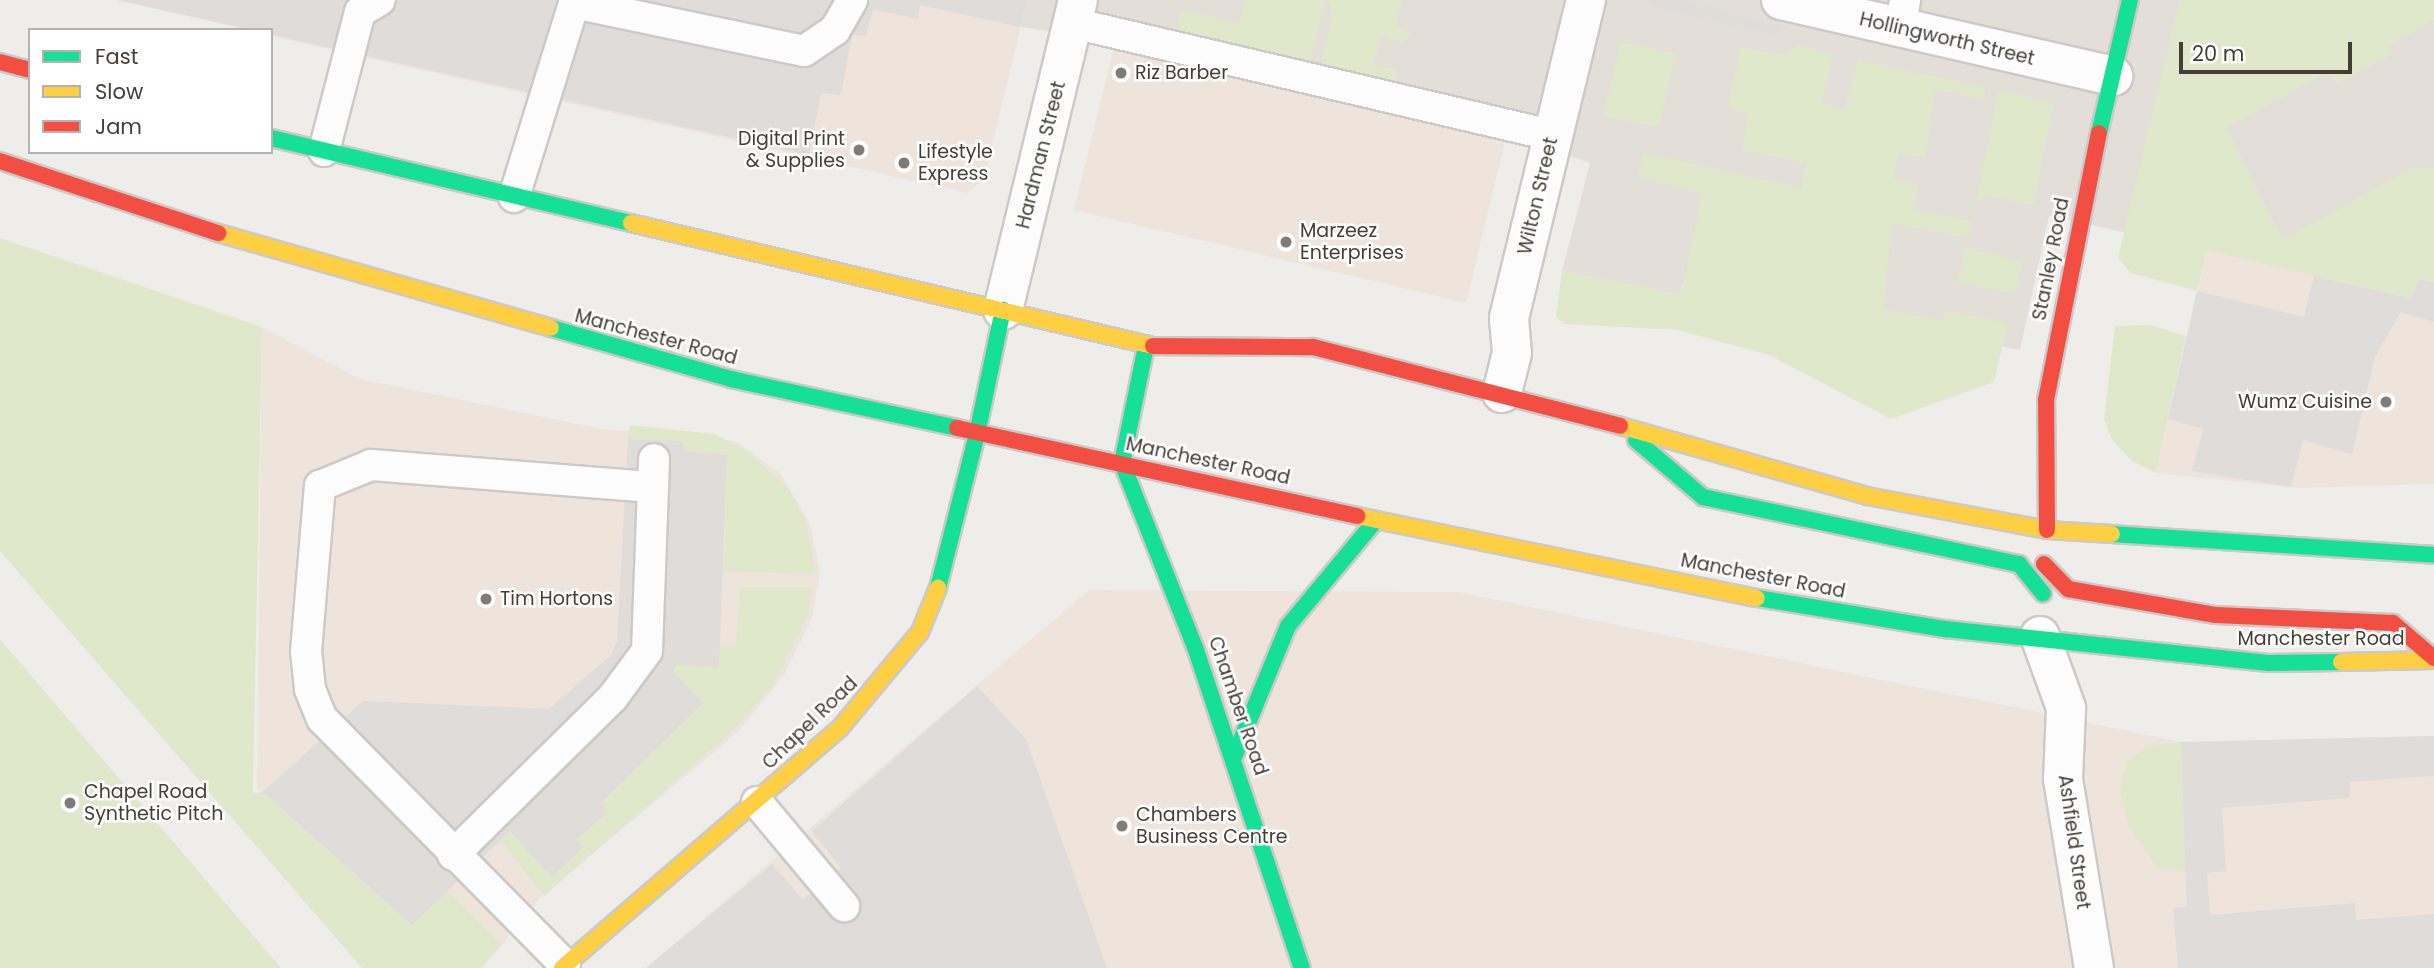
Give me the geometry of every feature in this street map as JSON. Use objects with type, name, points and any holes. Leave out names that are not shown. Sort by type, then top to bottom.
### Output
[{"type":"main road","name":"Stanley Road","points":[[2042,615],[2047,530],[2046,400],[2070,258],[2130,0]]},
{"type":"main road","points":[[0,62],[28,69]]},
{"type":"main road","points":[[273,138],[1146,346],[1313,347],[1502,393],[1628,433],[1867,496],[2047,530],[2434,555]]},
{"type":"main road","name":"Manchester Road","points":[[0,160],[154,215],[538,327],[977,434],[1122,463],[1376,520],[1798,606],[2042,615],[2268,663],[2434,659]]},
{"type":"main road","name":"Chapel Road","points":[[563,966],[757,802],[839,728],[920,632],[941,582],[977,434],[1003,310]]},
{"type":"main road","points":[[1122,463],[1146,346]]},
{"type":"main road","points":[[1628,433],[1703,497],[2019,564],[2042,615]]},
{"type":"main road","name":"Chamber Road","points":[[1122,463],[1234,757],[1302,968]]},
{"type":"main road","points":[[1234,757],[1288,626],[1376,520]]},
{"type":"main road","points":[[2044,564],[2068,589],[2202,613],[2393,623],[2434,659]]},
{"type":"street","name":"Wilton Street","points":[[1502,393],[1512,353],[1509,318],[1586,0]]},
{"type":"street","name":"Hollingworth Street","points":[[1791,1],[1902,14],[2113,76]]},
{"type":"street","name":"Hardman Street","points":[[1003,310],[1075,11]]},
{"type":"street","name":"Ashfield Street","points":[[2042,615],[2066,708],[2063,779],[2094,968]]},
{"type":"lane","points":[[514,197],[573,2],[804,51],[835,30],[852,0]]},
{"type":"lane","points":[[324,150],[361,4]]},
{"type":"lane","points":[[1075,11],[1553,136]]},
{"type":"lane","points":[[453,855],[613,697],[647,651],[654,473],[371,465],[320,486],[306,652],[310,690],[322,719],[453,855],[563,966]]},
{"type":"lane","points":[[757,802],[844,906]]},
{"type":"shaded area","points":[[117,0],[1027,0],[984,179],[967,193],[273,36],[273,28],[261,28]]},
{"type":"shaded area","points":[[117,0],[1027,0],[1020,27],[920,5],[918,19],[873,9],[866,36],[852,35],[841,95],[821,93],[809,155],[273,35],[273,28],[242,28]]},
{"type":"shaded area","points":[[1027,0],[2434,0],[2434,283],[2207,250],[2049,216],[2020,350],[1683,283],[1681,295],[1562,271],[1590,163],[1507,133],[1116,40],[1020,27]]},
{"type":"shaded area","points":[[1650,0],[1683,0],[1786,27],[1773,35],[1652,6]]},
{"type":"shaded area","points":[[1116,40],[1507,133],[1466,303],[1074,210]]},
{"type":"shaded area","points":[[2207,250],[2434,285],[2434,484],[2298,488],[2156,473]]},
{"type":"shaded area","points":[[2314,276],[2411,299],[2419,280],[2434,283],[2434,322],[2401,312],[2375,357],[2352,454],[2303,440],[2291,487],[2192,471],[2203,429],[2168,419],[2197,291],[2304,317]]},
{"type":"shaded area","points":[[262,327],[360,379],[602,429],[735,441],[780,473],[810,524],[820,573],[812,619],[784,675],[738,732],[540,898],[482,968],[414,968],[257,788]]},
{"type":"shaded area","points":[[628,439],[683,441],[684,451],[727,455],[719,667],[676,665],[673,672],[703,703],[601,803],[608,812],[576,840],[584,847],[552,877],[510,831],[412,925],[263,792],[363,701],[549,709],[611,655],[617,641]]},
{"type":"shaded area","points":[[1089,590],[1458,592],[2181,742],[2434,736],[2434,968],[646,968]]},
{"type":"shaded area","points":[[977,686],[1026,739],[1107,968],[646,968],[772,864],[803,900],[841,868],[812,831]]},
{"type":"shaded area","points":[[2434,736],[2434,776],[2350,782],[2350,798],[2222,808],[2226,871],[2207,873],[2210,915],[2355,903],[2356,920],[2434,914],[2434,968],[2178,968],[2173,908],[2187,907],[2181,742]]},
{"type":"green space","points":[[1246,0],[1325,0],[1309,65],[1176,34],[1182,10],[1239,24]]},
{"type":"green space","points":[[1328,0],[1402,0],[1396,25],[1411,34],[1403,42],[1381,36],[1373,65],[1397,70],[1395,80],[1469,98],[1468,103],[1320,70],[1333,18]]},
{"type":"green space","points":[[2180,0],[2434,0],[2434,20],[2388,46],[2392,54],[2336,84],[2330,71],[2226,128],[2283,240],[2410,169],[2434,169],[2434,283],[2419,280],[2411,299],[2207,250],[2197,291],[2131,273],[2118,258]]},
{"type":"green space","points":[[1621,42],[1675,54],[1659,127],[1603,116]]},
{"type":"green space","points":[[1799,46],[1833,54],[1821,103],[1845,109],[1858,60],[1986,88],[1984,99],[1935,89],[1925,158],[1898,153],[1894,178],[1918,184],[1913,209],[1971,221],[1968,238],[1892,223],[1883,309],[1943,321],[1945,311],[2008,323],[1994,382],[1891,419],[1769,355],[1678,330],[1564,324],[1556,317],[1562,271],[1681,295],[1702,193],[1638,177],[1643,153],[1801,188],[1806,164],[1742,149],[1749,113],[1728,108],[1741,47],[1779,55]]},
{"type":"green space","points":[[1999,90],[2054,104],[2033,205],[1987,196],[1976,202]]},
{"type":"green space","points":[[0,238],[262,327],[253,793],[263,792],[412,925],[446,890],[502,945],[480,968],[362,968],[0,551]]},
{"type":"green space","points":[[1965,248],[2022,261],[2016,294],[1958,282]]},
{"type":"green space","points":[[2150,325],[2186,336],[2156,473],[2132,461],[2112,440],[2104,419],[2115,326]]},
{"type":"green space","points":[[630,425],[714,434],[749,452],[790,490],[806,522],[816,574],[724,572],[727,455],[683,451],[683,441],[628,439]]},
{"type":"green space","points":[[740,587],[812,587],[809,613],[775,683],[735,729],[544,896],[501,841],[511,831],[552,877],[584,847],[576,840],[607,812],[601,804],[702,703],[673,672],[676,664],[719,667],[720,646],[736,647]]},
{"type":"green space","name":"Chapel Road Synthetic Pitch","points":[[0,639],[281,968],[0,968]]},
{"type":"green space","points":[[2181,742],[2186,872],[2158,869],[2129,827],[2120,790],[2127,760],[2152,745]]},
{"type":"traffic: fast","points":[[2099,133],[2130,0]]},
{"type":"traffic: fast","points":[[273,138],[631,223]]},
{"type":"traffic: fast","points":[[977,434],[1003,310]]},
{"type":"traffic: fast","points":[[551,328],[731,379],[957,428]]},
{"type":"traffic: fast","points":[[1122,463],[1146,346]]},
{"type":"traffic: fast","points":[[938,588],[977,434]]},
{"type":"traffic: fast","points":[[1636,440],[1703,497],[2019,564],[2043,594]]},
{"type":"traffic: fast","points":[[1122,463],[1195,647],[1302,968]]},
{"type":"traffic: fast","points":[[1234,757],[1288,626],[1376,520]]},
{"type":"traffic: fast","points":[[2112,534],[2434,555]]},
{"type":"traffic: fast","points":[[1757,598],[1945,629],[2268,663],[2341,662]]},
{"type":"traffic: slow","points":[[631,223],[1153,346]]},
{"type":"traffic: slow","points":[[218,233],[551,328]]},
{"type":"traffic: slow","points":[[1620,426],[1867,496],[2047,530],[2112,534]]},
{"type":"traffic: slow","points":[[1357,516],[1757,598]]},
{"type":"traffic: slow","points":[[562,968],[840,728],[920,632],[938,588]]},
{"type":"traffic: slow","points":[[2341,662],[2434,660]]},
{"type":"traffic: jam","points":[[0,62],[28,69]]},
{"type":"traffic: jam","points":[[2047,530],[2046,400],[2099,133]]},
{"type":"traffic: jam","points":[[0,161],[218,233]]},
{"type":"traffic: jam","points":[[1153,346],[1313,347],[1620,426]]},
{"type":"traffic: jam","points":[[957,428],[1357,516]]},
{"type":"traffic: jam","points":[[2044,564],[2068,589],[2216,615],[2393,623],[2434,658]]},
{"type":"place","name":"Riz Barber","points":[[1121,73]]},
{"type":"place","name":"Digital Print & Supplies","points":[[859,150]]},
{"type":"place","name":"Lifestyle Express","points":[[904,163]]},
{"type":"place","name":"Marzeez Enterprises","points":[[1286,242]]},
{"type":"place","name":"Wumz Cuisine","points":[[2386,402]]},
{"type":"place","name":"Tim Hortons","points":[[486,599]]},
{"type":"place","name":"Chapel Road Synthetic Pitch","points":[[70,803]]},
{"type":"place","name":"Chambers Business Centre","points":[[1122,826]]}]
